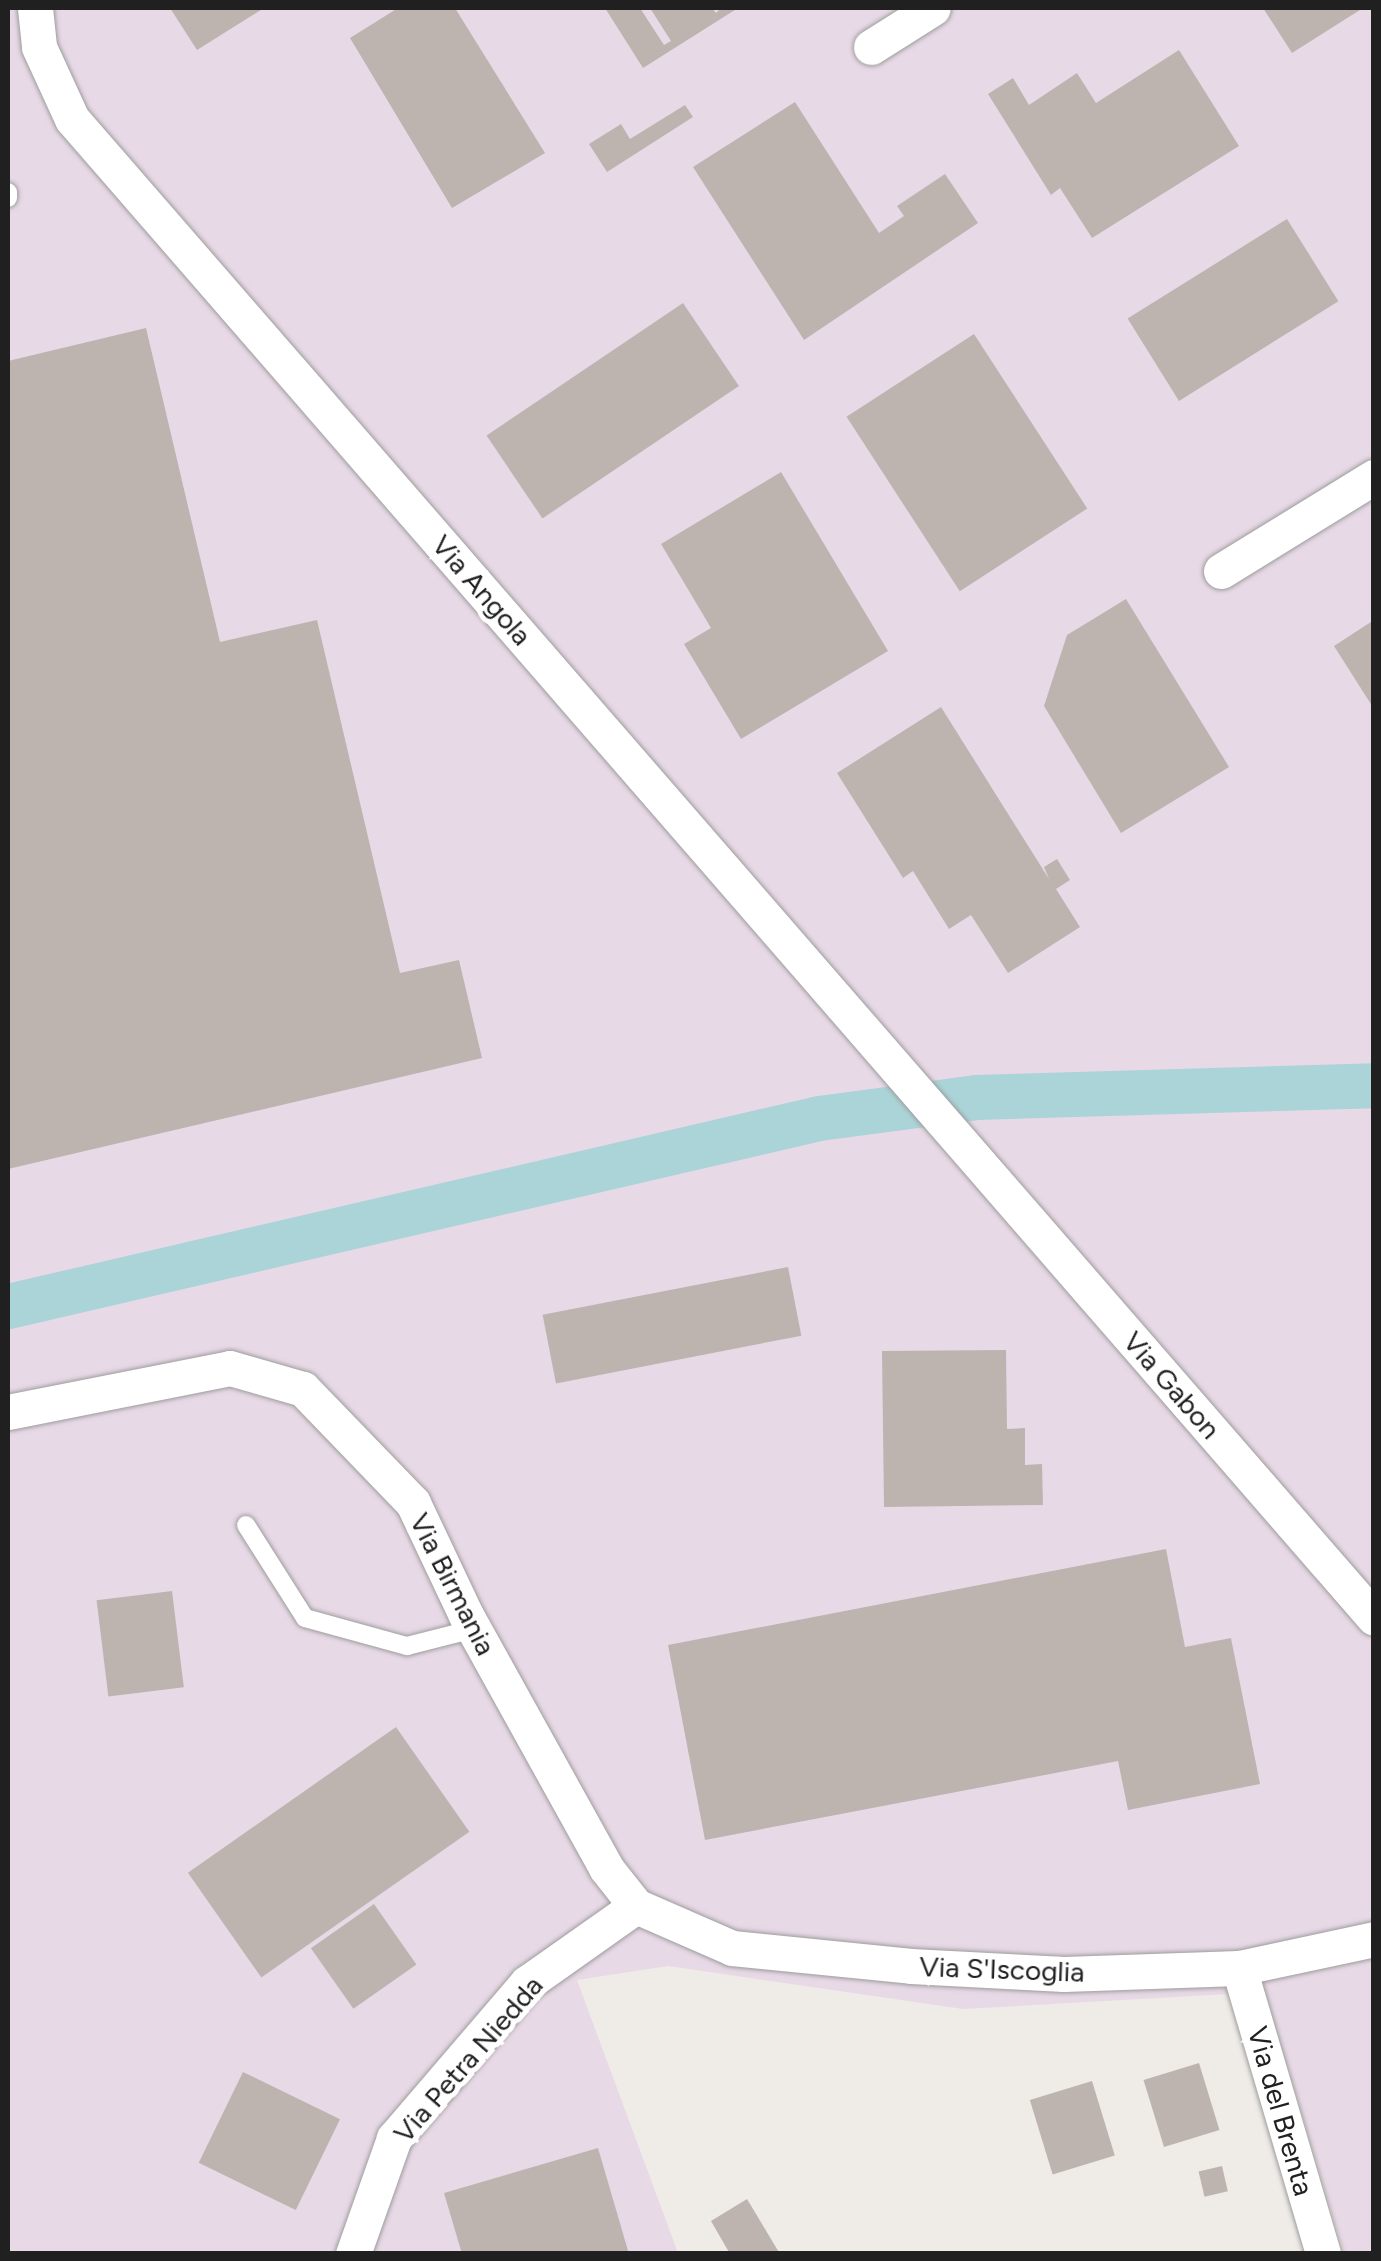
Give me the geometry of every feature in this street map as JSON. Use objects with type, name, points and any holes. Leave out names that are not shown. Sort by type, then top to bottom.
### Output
[{"type":"street","name":"Via Angola","points":[[35,8],[39,47],[72,119],[971,1151]]},
{"type":"street","points":[[871,46],[933,8]]},
{"type":"street","points":[[1221,571],[1374,477]]},
{"type":"street","name":"Via Gabon","points":[[971,1151],[1374,1618]]},
{"type":"street","name":"Via Birmania","points":[[8,1412],[230,1368],[303,1389],[413,1503],[474,1630],[606,1868],[636,1906]]},
{"type":"street","name":"Via S'Iscoglia","points":[[636,1906],[732,1948],[1064,1974],[1239,1968],[1374,1940]]},
{"type":"street","name":"Via Petra Niedda","points":[[353,2254],[394,2138],[527,1983],[636,1906]]},
{"type":"street","name":"Via del Brenta","points":[[1239,1968],[1323,2254]]},
{"type":"lane","points":[[246,1525],[306,1618],[407,1646],[474,1630]]},
{"type":"shaded area","points":[[8,8],[1373,8],[1373,2253],[1344,2253],[1265,1992],[963,2009],[668,1966],[577,1980],[678,2253],[8,2254]]},
{"type":"building","points":[[170,8],[264,8],[197,50]]},
{"type":"building","points":[[398,8],[455,8],[545,153],[452,208],[350,38]]},
{"type":"building","points":[[605,8],[640,8],[664,45],[671,41],[650,8],[712,8],[716,13],[721,8],[738,8],[643,68]]},
{"type":"building","points":[[1263,8],[1363,8],[1292,53]]},
{"type":"building","points":[[1179,50],[1239,146],[1092,238],[1060,188],[1051,195],[988,94],[1013,78],[1029,105],[1077,73],[1096,103]]},
{"type":"building","points":[[795,102],[879,233],[904,216],[897,206],[945,174],[978,223],[804,340],[693,167]]},
{"type":"building","points":[[685,105],[693,117],[607,172],[589,144],[621,124],[630,139]]},
{"type":"building","points":[[1287,219],[1338,301],[1179,401],[1128,319]]},
{"type":"building","points":[[683,303],[739,386],[542,518],[487,436]]},
{"type":"building","points":[[146,328],[220,642],[317,620],[400,973],[459,960],[482,1058],[8,1169],[8,361]]},
{"type":"building","points":[[974,334],[1087,508],[960,591],[847,417]]},
{"type":"building","points":[[781,472],[888,651],[741,739],[684,644],[711,628],[661,544]]},
{"type":"building","points":[[1126,599],[1229,767],[1121,833],[1044,706],[1067,635]]},
{"type":"building","points":[[1374,620],[1374,709],[1334,646]]},
{"type":"building","points":[[941,707],[1049,879],[1044,867],[1057,859],[1070,880],[1056,889],[1080,927],[1008,973],[971,915],[949,929],[913,871],[903,878],[837,773]]},
{"type":"building","points":[[788,1267],[801,1336],[556,1383],[543,1315]]},
{"type":"building","points":[[1006,1350],[1007,1429],[1025,1428],[1025,1465],[1042,1464],[1043,1505],[884,1507],[882,1351]]},
{"type":"building","points":[[1166,1549],[1185,1647],[1231,1638],[1260,1784],[1128,1810],[1118,1761],[705,1840],[668,1645]]},
{"type":"building","points":[[172,1591],[184,1687],[108,1697],[97,1600]]},
{"type":"building","points":[[396,1727],[469,1832],[261,1978],[188,1873]]},
{"type":"building","points":[[374,1904],[416,1965],[353,2009],[311,1948]]},
{"type":"building","points":[[1199,2063],[1219,2130],[1164,2147],[1144,2080]]},
{"type":"building","points":[[243,2072],[340,2119],[296,2210],[199,2163]]},
{"type":"building","points":[[1092,2081],[1115,2156],[1053,2175],[1030,2100]]},
{"type":"building","points":[[598,2148],[629,2254],[462,2254],[444,2193]]},
{"type":"building","points":[[1222,2166],[1228,2191],[1204,2197],[1199,2171]]},
{"type":"building","points":[[747,2199],[780,2254],[730,2254],[711,2221]]},
{"type":"waterway","points":[[8,1306],[819,1118],[976,1097],[1374,1085]]}]
